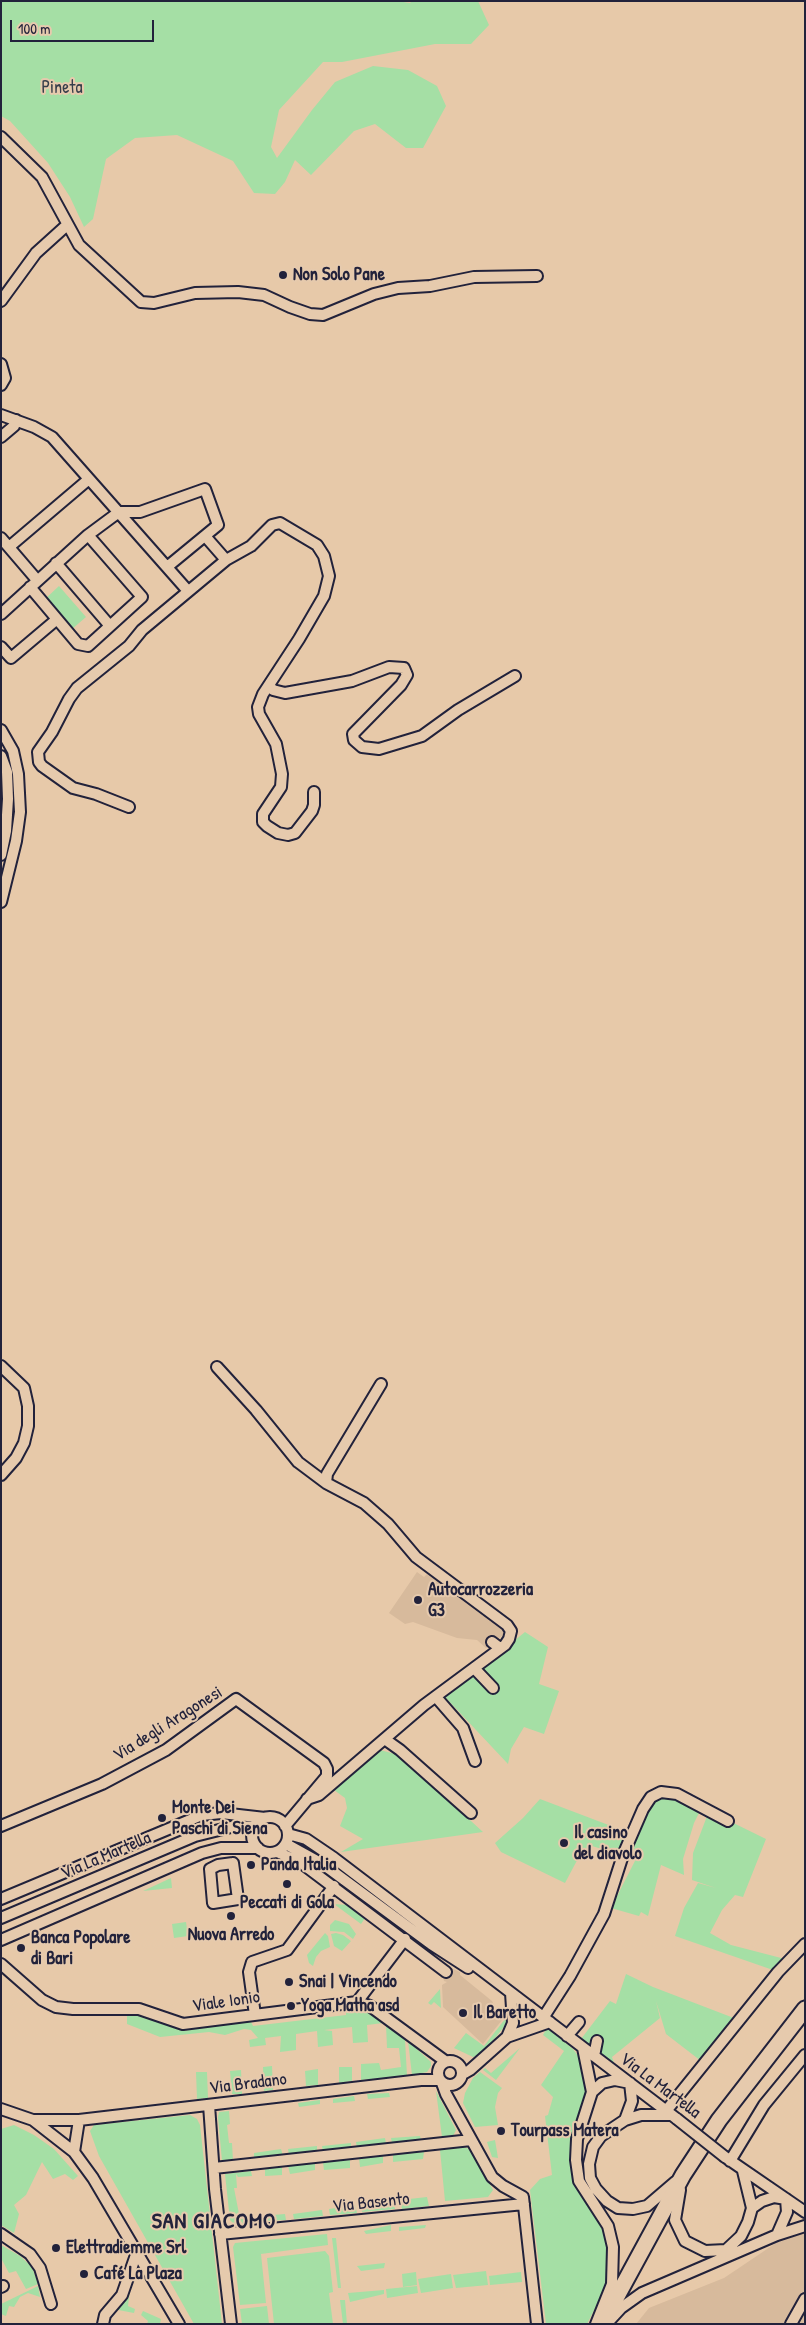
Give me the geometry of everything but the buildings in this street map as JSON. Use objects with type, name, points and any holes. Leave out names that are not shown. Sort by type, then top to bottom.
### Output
[{"type":"highway","points":[[602,2324],[683,2175],[719,2120],[805,2009]]},
{"type":"street","points":[[1,137],[42,177],[67,225],[87,255],[138,300],[147,303],[195,293],[238,292],[264,295],[310,314],[322,315],[374,294],[398,288],[430,286],[474,277],[537,276]]},
{"type":"street","points":[[1,300],[36,254],[67,225]]},
{"type":"street","points":[[1,364],[5,378],[1,386]]},
{"type":"street","points":[[1,415],[48,434],[89,478],[188,592]]},
{"type":"street","points":[[1,437],[14,426],[16,420]]},
{"type":"street","points":[[9,547],[89,478]]},
{"type":"street","points":[[3,610],[88,535],[119,512],[140,512],[205,489],[218,525],[167,568]]},
{"type":"street","points":[[129,807],[96,794],[73,788],[38,762],[38,752],[52,732],[69,699],[77,688],[129,646],[142,630],[226,560],[251,546],[275,523],[286,526],[321,549],[329,576],[328,587],[311,621],[262,694],[258,707],[259,714],[276,744],[283,780],[277,794],[263,814],[263,822],[278,833],[288,835],[295,833],[312,811],[314,792]]},
{"type":"street","points":[[1,538],[9,547],[56,620],[78,644],[88,646],[142,597],[88,535]]},
{"type":"street","points":[[205,536],[226,560]]},
{"type":"street","points":[[56,563],[110,626]]},
{"type":"street","points":[[1,647],[11,658],[56,620]]},
{"type":"street","points":[[269,685],[273,690],[285,693],[352,681],[389,666],[404,668],[407,675],[401,685],[353,734],[354,740],[362,747],[379,749],[422,736],[465,706],[514,676]]},
{"type":"street","points":[[1,730],[13,751],[18,774],[20,812],[16,841],[1,902]]},
{"type":"street","points":[[1,756],[7,772],[8,800],[6,831],[1,855]]},
{"type":"street","points":[[1,1366],[24,1388],[28,1406],[28,1426],[24,1443],[16,1458],[1,1475]]},
{"type":"street","points":[[218,1367],[237,1385],[298,1462],[326,1482],[364,1504],[388,1524],[416,1557],[450,1577],[471,1593],[511,1631],[509,1640],[496,1645],[474,1668],[436,1697],[319,1795],[307,1799]]},
{"type":"street","points":[[326,1482],[327,1474],[381,1384]]},
{"type":"street","points":[[474,1668],[493,1688]]},
{"type":"street","points":[[436,1697],[463,1728],[475,1760]]},
{"type":"street","name":"Via degli Aragonesi","points":[[1,1826],[118,1776],[166,1750],[236,1699],[324,1763],[327,1776],[307,1799],[286,1835]]},
{"type":"street","points":[[386,1740],[438,1780],[471,1813]]},
{"type":"street","points":[[329,1786],[340,1787]]},
{"type":"street","points":[[454,2108],[457,2084],[463,2074],[507,2037],[547,2020],[604,1914],[623,1855],[643,1809],[651,1797],[661,1792],[677,1794],[728,1821]]},
{"type":"street","points":[[1,1899],[202,1815],[221,1813],[252,1823],[265,1818],[279,1820],[286,1835],[277,1852]]},
{"type":"street","points":[[219,1830],[221,1813]]},
{"type":"street","points":[[252,1823],[253,1840],[258,1848]]},
{"type":"street","name":"Via La Martella","points":[[1,1918],[195,1836],[252,1823]]},
{"type":"street","name":"Via La Martella","points":[[286,1835],[306,1839],[334,1858],[743,2171],[805,2212]]},
{"type":"street","points":[[1,1940],[202,1852],[221,1848],[258,1848],[268,1853],[277,1852],[300,1862],[405,1939],[446,1972]]},
{"type":"street","points":[[254,2015],[249,1972],[252,1962],[287,1950],[334,1886]]},
{"type":"street","points":[[405,1939],[357,2002],[370,2006],[427,2049],[449,2086],[457,2084]]},
{"type":"street","points":[[683,2175],[660,2197],[647,2206],[633,2209],[618,2208],[596,2189],[590,2178],[589,2164],[593,2147],[601,2136],[625,2120],[641,2115],[671,2115],[742,2010],[805,1944]]},
{"type":"street","name":"Viale Ionio","points":[[1,1964],[42,2000],[56,2007],[73,2010],[140,2009],[183,2024],[357,2002]]},
{"type":"street","points":[[507,2037],[513,2022],[511,1994]]},
{"type":"street","points":[[567,2036],[579,2022]]},
{"type":"street","points":[[594,2056],[597,2041]]},
{"type":"street","points":[[583,2048],[592,2092],[577,2139],[576,2160],[579,2181],[608,2226],[613,2247],[612,2284],[596,2324]]},
{"type":"street","points":[[728,2159],[764,2105],[805,2055]]},
{"type":"street","points":[[441,2073],[457,2063],[466,2065],[476,2064]]},
{"type":"street","points":[[457,2063],[463,2074]]},
{"type":"street","points":[[441,2073],[454,2108],[492,2177],[502,2186],[518,2192],[524,2197],[537,2324]]},
{"type":"street","name":"Via Bradano","points":[[34,2120],[79,2120],[209,2105],[421,2080],[441,2073]]},
{"type":"street","points":[[592,2092],[602,2083],[615,2080],[630,2083],[632,2101],[625,2120]]},
{"type":"street","points":[[209,2105],[220,2234],[231,2324]]},
{"type":"street","points":[[1,2109],[34,2120],[74,2152],[137,2252],[178,2324]]},
{"type":"street","points":[[74,2152],[79,2120]]},
{"type":"street","points":[[214,2168],[471,2140]]},
{"type":"street","points":[[683,2175],[675,2220],[685,2240],[705,2251],[726,2250],[741,2236],[752,2208],[743,2171]]},
{"type":"street","points":[[752,2208],[762,2200],[774,2197],[786,2200],[787,2212],[777,2235]]},
{"type":"street","name":"Via Basento","points":[[220,2234],[524,2204]]},
{"type":"street","points":[[607,2324],[621,2308],[642,2292],[777,2235],[805,2226]]},
{"type":"street","points":[[1,2234],[30,2254],[40,2268],[51,2304]]},
{"type":"street","points":[[103,2324],[105,2315],[122,2295],[137,2252]]},
{"type":"street","points":[[791,2324],[805,2299]]},
{"type":"street","points":[[169,2324],[172,2313]]},
{"type":"shaded area","points":[[417,1572],[424,1577],[427,1574],[506,1633],[486,1648],[477,1640],[457,1638],[413,1622],[405,1624],[389,1613]]},
{"type":"shaded area","points":[[453,1969],[460,1972],[460,1975],[492,2001],[502,2020],[483,2044],[443,2007],[442,1985],[447,1982],[444,1981],[443,1974]]},
{"type":"shaded area","points":[[805,2231],[805,2324],[636,2324],[649,2308],[724,2278],[782,2239]]},
{"type":"green space","name":"Pineta","points":[[1,1],[397,1],[410,3],[412,1],[478,1],[489,25],[471,44],[435,44],[342,62],[323,62],[279,110],[271,147],[277,158],[335,82],[373,66],[408,70],[437,86],[446,106],[423,148],[406,148],[375,124],[354,131],[311,175],[295,160],[285,182],[275,194],[254,193],[233,161],[177,135],[135,138],[106,159],[93,219],[84,227],[70,197],[48,163],[10,121],[1,116]]},
{"type":"green space","points":[[59,586],[86,617],[71,630],[44,600]]},
{"type":"green space","points":[[525,1632],[548,1647],[539,1684],[559,1691],[544,1734],[524,1727],[511,1749],[508,1764],[445,1697]]},
{"type":"green space","points":[[380,1750],[399,1755],[483,1832],[341,1852],[363,1839],[340,1826],[347,1808],[345,1798],[334,1790]]},
{"type":"green space","points":[[661,1792],[702,1807],[694,1823],[683,1859],[684,1875],[661,1865],[648,1916],[641,1912],[639,1916],[611,1908],[638,1855],[625,1849],[647,1802]]},
{"type":"green space","points":[[540,1799],[627,1832],[618,1854],[592,1846],[582,1851],[565,1883],[501,1852],[495,1843],[523,1818]]},
{"type":"green space","points":[[709,1811],[766,1839],[743,1897],[735,1895],[722,1910],[710,1933],[731,1945],[785,1959],[773,1970],[675,1936],[684,1908],[698,1883],[716,1888],[692,1880],[693,1853]]},
{"type":"green space","points":[[171,1878],[172,1888],[143,1891]]},
{"type":"green space","points":[[334,1904],[348,1905],[365,1918],[361,1924]]},
{"type":"green space","points":[[335,1920],[349,1924],[356,1934],[353,1939],[344,1932],[330,1931],[330,1925]]},
{"type":"green space","points":[[186,1922],[188,1936],[174,1938],[172,1924]]},
{"type":"green space","points":[[325,1933],[328,1936],[330,1947],[321,1951],[316,1957],[313,1966],[309,1963],[307,1955]]},
{"type":"green space","points":[[331,1934],[343,1935],[351,1941],[342,1951],[334,1946]]},
{"type":"green space","points":[[626,1974],[653,1987],[739,2020],[701,2061],[666,2034],[656,2001],[660,2018],[612,2057],[615,2066],[581,2039],[610,2001],[616,2004]]},
{"type":"green space","points":[[440,1989],[441,2008],[434,2002],[431,2005],[428,2003]]},
{"type":"green space","points":[[346,2008],[370,2013],[383,2023],[367,2025],[368,2042],[353,2043],[352,2027],[324,2030],[332,2031],[333,2045],[318,2047],[317,2031],[296,2034],[296,2050],[280,2052],[281,2036],[265,2038],[266,2045],[250,2047],[249,2040],[258,2038],[251,2030],[244,2029],[225,2035],[209,2032],[160,2037],[127,2024],[127,2015],[141,2016],[184,2031],[201,2027],[251,2022],[253,2026],[346,2015]]},
{"type":"green space","points":[[505,2019],[508,2022],[479,2055],[473,2057],[454,2048],[466,2033],[484,2046]]},
{"type":"green space","points":[[386,2025],[405,2039],[407,2076],[361,2080],[361,2064],[379,2063],[381,2070],[401,2067],[399,2048],[387,2048]]},
{"type":"green space","points":[[547,2028],[573,2049],[584,2064],[587,2080],[585,2099],[570,2156],[573,2171],[605,2230],[608,2244],[608,2283],[587,2324],[546,2324],[530,2190],[540,2179],[552,2175],[545,2116],[548,2115],[553,2097],[541,2085],[564,2051],[543,2035]]},
{"type":"green space","points":[[408,2041],[431,2062],[427,2072],[412,2075]]},
{"type":"green space","points":[[520,2048],[496,2080],[483,2070],[485,2068],[491,2073]]},
{"type":"green space","points":[[272,2066],[273,2090],[264,2091],[263,2067]]},
{"type":"green space","points":[[339,2067],[352,2067],[352,2081],[339,2083]]},
{"type":"green space","points":[[318,2069],[318,2085],[306,2086],[305,2071]]},
{"type":"green space","points":[[241,2070],[242,2094],[232,2094],[230,2071]]},
{"type":"green space","points":[[196,2072],[207,2072],[208,2098],[197,2099]]},
{"type":"green space","points":[[480,2072],[502,2088],[498,2093],[495,2107],[498,2125],[475,2127],[463,2103],[465,2093],[473,2078]]},
{"type":"green space","points":[[436,2091],[456,2130],[453,2136],[442,2137]]},
{"type":"green space","points":[[389,2093],[390,2097],[368,2099],[367,2094]]},
{"type":"green space","points":[[354,2096],[355,2101],[333,2103],[333,2099]]},
{"type":"green space","points":[[320,2100],[320,2104],[299,2107],[298,2103]]},
{"type":"green space","points":[[229,2111],[230,2124],[227,2125],[229,2143],[232,2143],[233,2161],[222,2161],[218,2117],[219,2112]]},
{"type":"green space","points":[[190,2115],[197,2119],[200,2125],[222,2324],[194,2324],[99,2156],[90,2131],[94,2125]]},
{"type":"green space","points":[[14,2125],[34,2135],[54,2149],[78,2176],[73,2180],[65,2174],[53,2179],[42,2162],[26,2195],[14,2205],[19,2214],[14,2233],[1,2225],[1,2129]]},
{"type":"green space","points":[[420,2136],[421,2140],[392,2143],[391,2138]]},
{"type":"green space","points":[[385,2138],[386,2144],[357,2148],[356,2142]]},
{"type":"green space","points":[[495,2140],[498,2158],[492,2157],[487,2142]]},
{"type":"green space","points":[[351,2143],[351,2148],[323,2151],[322,2146]]},
{"type":"green space","points":[[317,2146],[317,2152],[289,2155],[288,2149]]},
{"type":"green space","points":[[464,2147],[472,2150],[493,2190],[488,2197],[445,2201],[440,2150]]},
{"type":"green space","points":[[281,2149],[283,2156],[254,2158],[254,2153]]},
{"type":"green space","points":[[424,2152],[423,2159],[393,2162],[393,2155]]},
{"type":"green space","points":[[383,2155],[383,2163],[360,2167],[359,2158]]},
{"type":"green space","points":[[350,2159],[350,2168],[324,2170],[323,2162]]},
{"type":"green space","points":[[315,2163],[315,2170],[290,2174],[288,2166]]},
{"type":"green space","points":[[282,2167],[282,2175],[265,2176],[265,2168]]},
{"type":"green space","points":[[251,2171],[252,2176],[238,2177],[236,2174],[237,2188],[234,2188],[240,2219],[253,2218],[254,2223],[243,2224],[241,2221],[241,2224],[235,2225],[230,2220],[225,2174]]},
{"type":"green space","points":[[427,2197],[429,2206],[402,2209],[400,2200]]},
{"type":"green space","points":[[394,2201],[395,2209],[362,2212],[361,2205]]},
{"type":"green space","points":[[355,2205],[357,2213],[330,2215],[329,2209]]},
{"type":"green space","points":[[322,2210],[323,2216],[294,2219],[293,2214]]},
{"type":"green space","points":[[285,2214],[286,2220],[261,2221],[260,2216]]},
{"type":"green space","points":[[391,2225],[391,2231],[366,2234],[364,2231]]},
{"type":"green space","points":[[426,2225],[425,2228],[399,2231],[399,2227]]},
{"type":"green space","points":[[327,2234],[328,2245],[261,2254],[266,2303],[240,2305],[233,2247],[235,2243]]},
{"type":"green space","points":[[332,2238],[336,2238],[341,2288],[338,2288]]},
{"type":"green space","points":[[1,2245],[20,2256],[32,2267],[38,2284],[26,2289],[16,2271],[9,2273],[1,2258]]},
{"type":"green space","points":[[325,2251],[329,2256],[333,2292],[329,2293],[333,2324],[274,2324],[267,2258]]},
{"type":"green space","points":[[385,2263],[384,2268],[361,2271],[357,2266]]},
{"type":"green space","points":[[486,2271],[488,2285],[456,2288],[453,2275]]},
{"type":"green space","points":[[416,2272],[417,2285],[403,2287],[402,2274]]},
{"type":"green space","points":[[521,2272],[522,2282],[490,2285],[489,2276]]},
{"type":"green space","points":[[451,2274],[453,2288],[421,2293],[418,2279]]},
{"type":"green space","points":[[131,2282],[128,2306],[135,2309],[134,2313],[113,2309]]},
{"type":"green space","points":[[38,2286],[40,2297],[28,2293],[20,2297],[14,2307],[9,2306],[6,2316],[1,2314],[1,2304]]},
{"type":"green space","points":[[417,2286],[418,2293],[387,2298],[386,2289]]},
{"type":"green space","points":[[384,2290],[384,2294],[350,2302],[348,2293]]},
{"type":"green space","points":[[340,2300],[345,2300],[347,2324],[343,2324]]},
{"type":"green space","points":[[267,2306],[269,2324],[242,2324],[240,2309]]},
{"type":"green space","points":[[143,2311],[161,2319],[160,2324],[147,2324],[148,2321],[141,2315]]},
{"type":"place","name":"Non Solo Pane","points":[[283,275]]},
{"type":"place","name":"Autocarrozzeria G3","points":[[418,1600]]},
{"type":"place","name":"Monte Dei Paschi di Siena","points":[[162,1818]]},
{"type":"place","name":"Il casino del diavolo","points":[[564,1843]]},
{"type":"place","name":"Panda Italia","points":[[251,1865]]},
{"type":"place","name":"Peccati di Gola","points":[[287,1884]]},
{"type":"place","name":"Nuova Arredo","points":[[231,1916]]},
{"type":"place","name":"Banca Popolare di Bari","points":[[21,1948]]},
{"type":"place","name":"Snai | Vincendo","points":[[289,1982]]},
{"type":"place","name":"Yoga Matha asd","points":[[291,2006]]},
{"type":"place","name":"Il Baretto","points":[[463,2013]]},
{"type":"place","name":"Tourpass Matera","points":[[501,2131]]},
{"type":"place","name":"Elettradiemme Srl","points":[[56,2248]]},
{"type":"place","name":"Café La Plaza","points":[[84,2274]]},
{"type":"district","name":"SAN GIACOMO","points":[[214,2222]]}]
